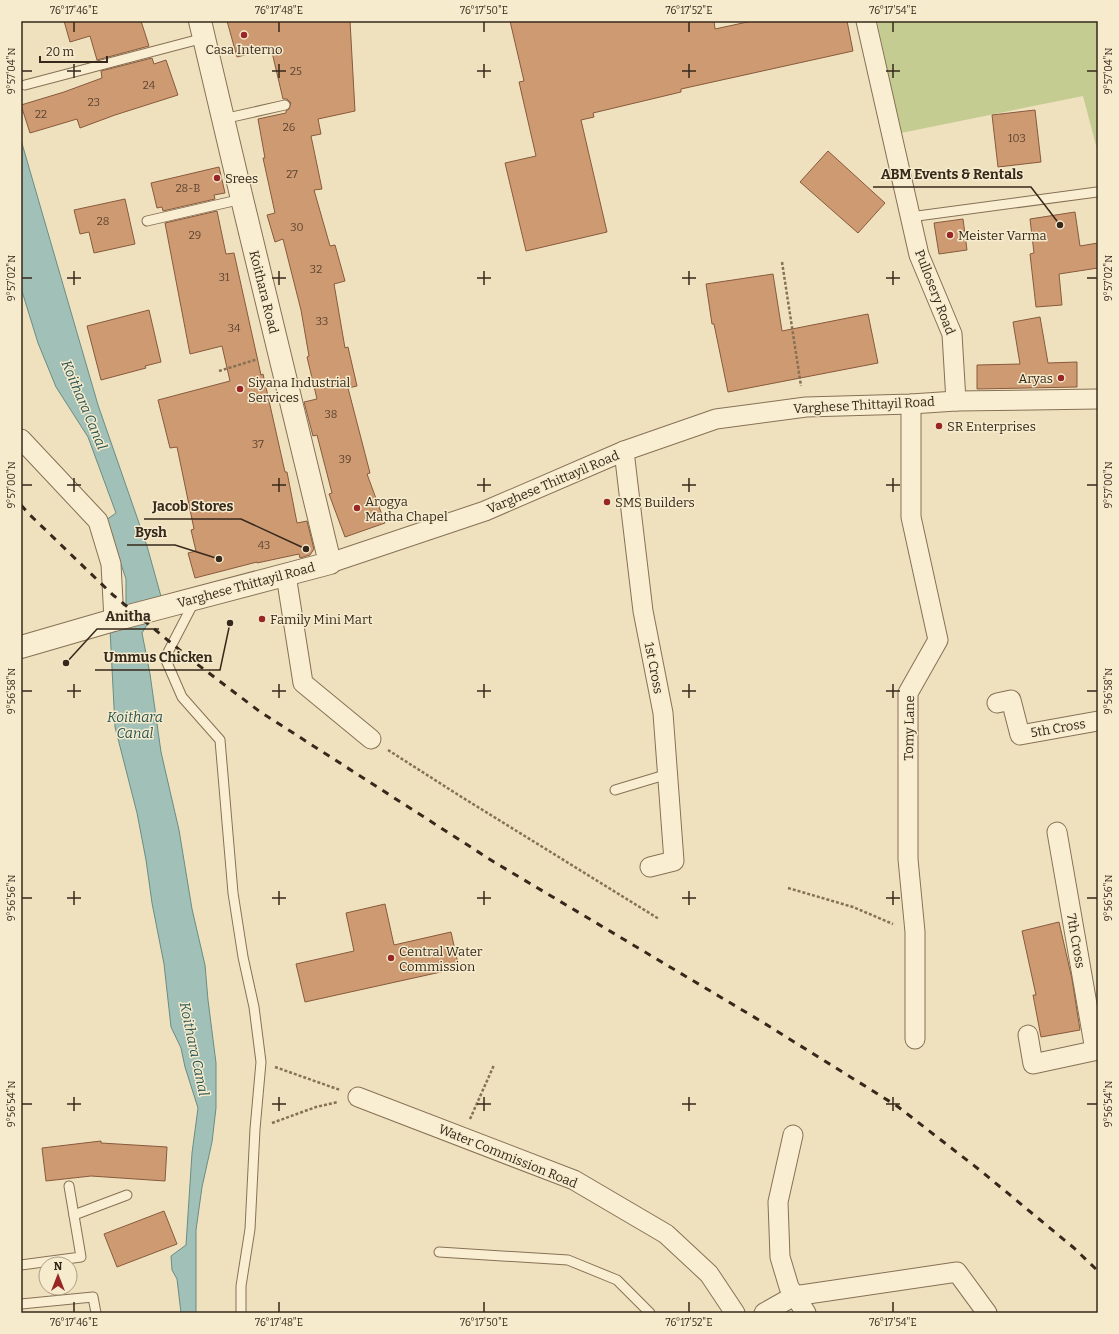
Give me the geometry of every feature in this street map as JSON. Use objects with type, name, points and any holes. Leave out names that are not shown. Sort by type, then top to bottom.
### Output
[{"type":"street","name":"Pullosery Road","points":[[866,21],[919,255],[952,334],[956,401]]},
{"type":"street","name":"Koithara Road","points":[[202,29],[330,563]]},
{"type":"street","name":"Varghese Thittayil Road","points":[[21,647],[114,620],[330,563],[486,511],[624,451],[716,419],[806,406],[910,404],[956,401],[1098,399]]},
{"type":"street","name":"Tomy Lane","points":[[910,404],[911,517],[938,640],[908,692],[908,859],[915,932],[915,1040]]},
{"type":"street","points":[[21,439],[98,521],[111,564],[114,620]]},
{"type":"street","name":"1st Cross","points":[[624,451],[643,611],[663,713],[674,861],[650,866]]},
{"type":"street","points":[[286,575],[303,683],[371,739]]},
{"type":"street","name":"5th Cross","points":[[997,703],[1011,700],[1020,735],[1098,721]]},
{"type":"street","name":"7th Cross","points":[[1028,1035],[1033,1064],[1097,1050],[1057,832]]},
{"type":"street","name":"Water Commission Road","points":[[358,1097],[461,1138],[574,1180],[666,1234],[709,1274],[736,1313]]},
{"type":"street","points":[[793,1135],[778,1202],[780,1257],[789,1287],[806,1313]]},
{"type":"street","points":[[764,1313],[794,1296],[957,1272],[987,1313]]},
{"type":"lane","points":[[25,85],[202,29]]},
{"type":"lane","points":[[223,119],[285,105]]},
{"type":"lane","points":[[910,217],[1098,192]]},
{"type":"lane","points":[[147,221],[242,199]]},
{"type":"lane","points":[[195,599],[166,658],[182,697],[220,740],[233,893],[243,956],[254,1007],[261,1062],[255,1129],[250,1229],[241,1286],[241,1313]]},
{"type":"lane","points":[[615,790],[668,774]]},
{"type":"lane","points":[[21,1265],[81,1257],[69,1186]]},
{"type":"lane","points":[[74,1215],[127,1195]]},
{"type":"lane","points":[[439,1252],[568,1260],[617,1280],[650,1313]]},
{"type":"lane","points":[[21,1304],[93,1297],[96,1313]]},
{"type":"path","points":[[782,262],[801,386]]},
{"type":"path","points":[[218,371],[279,353]]},
{"type":"path","points":[[371,739],[659,919]]},
{"type":"path","points":[[788,888],[853,907],[915,932]]},
{"type":"path","points":[[261,1062],[358,1097]]},
{"type":"path","points":[[461,1138],[494,1066]]},
{"type":"path","points":[[255,1129],[316,1107],[358,1097]]},
{"type":"green space","points":[[877,21],[1098,21],[1098,153],[1083,96],[901,133]]},
{"type":"water","name":"Koithara Canal","points":[[21,140],[98,405],[147,546],[162,600],[142,633],[150,674],[161,752],[179,830],[192,909],[205,965],[216,1063],[216,1108],[212,1142],[202,1187],[196,1230],[196,1313],[181,1313],[177,1279],[172,1270],[171,1256],[186,1245],[192,1153],[198,1108],[185,1067],[181,1048],[171,1027],[164,964],[152,903],[146,860],[137,813],[115,727],[110,629],[126,624],[126,579],[106,520],[116,513],[88,437],[56,387],[38,343],[21,288]]},
{"type":"building","points":[[64,21],[141,21],[149,46],[97,60],[90,36],[70,42]]},
{"type":"building","points":[[227,21],[350,21],[355,111],[318,119],[321,134],[311,136],[322,189],[314,190],[330,246],[335,245],[345,281],[334,284],[345,348],[348,347],[357,386],[348,388],[370,473],[367,474],[385,523],[345,537],[329,494],[332,493],[317,435],[313,436],[304,402],[317,399],[307,357],[309,356],[301,310],[283,239],[275,242],[267,215],[275,213],[263,158],[265,158],[258,119],[286,113],[291,103],[287,99],[283,99],[271,48],[237,57]]},
{"type":"building","points":[[510,21],[714,21],[715,29],[752,21],[847,21],[853,51],[681,89],[681,92],[593,113],[594,117],[581,120],[607,232],[526,251],[505,163],[536,156],[519,82],[524,81]]},
{"type":"building","points":[[152,58],[154,64],[166,60],[178,95],[80,128],[77,119],[30,133],[21,105],[64,92],[102,78],[101,71]]},
{"type":"building","points":[[1035,110],[1041,162],[998,167],[992,115]]},
{"type":"building","points":[[828,151],[885,203],[858,233],[800,182]]},
{"type":"building","points":[[219,167],[225,193],[214,195],[215,199],[163,211],[162,207],[157,208],[151,183]]},
{"type":"building","points":[[125,199],[135,244],[94,253],[89,232],[80,234],[74,210]]},
{"type":"building","points":[[217,211],[226,254],[234,253],[261,375],[263,374],[285,472],[287,472],[297,523],[307,521],[314,549],[310,555],[300,558],[299,554],[257,562],[195,578],[188,553],[196,551],[191,530],[194,529],[177,447],[170,448],[158,400],[230,381],[222,346],[190,354],[165,223]]},
{"type":"building","points":[[1075,212],[1080,246],[1098,243],[1098,268],[1059,274],[1062,305],[1036,307],[1030,254],[1034,253],[1030,219]]},
{"type":"building","points":[[963,219],[967,250],[939,254],[934,223]]},
{"type":"building","points":[[773,274],[782,331],[868,314],[878,363],[728,392],[714,324],[712,324],[706,284]]},
{"type":"building","points":[[149,310],[161,362],[145,366],[146,368],[101,380],[87,326]]},
{"type":"building","points":[[1040,317],[1048,363],[1077,362],[1077,387],[977,389],[977,365],[1020,364],[1013,322]]},
{"type":"building","name":"Central Water Commission","points":[[385,904],[394,945],[451,932],[459,968],[305,1002],[296,964],[354,951],[346,913]]},
{"type":"building","points":[[1059,922],[1072,979],[1080,1030],[1041,1037],[1033,995],[1036,995],[1022,931]]},
{"type":"building","points":[[101,1141],[101,1143],[167,1147],[165,1181],[91,1176],[46,1181],[42,1148]]},
{"type":"building","points":[[164,1211],[177,1244],[117,1267],[104,1234]]},
{"type":"railway","points":[[21,505],[113,595],[193,661],[259,711],[494,862],[759,1020],[897,1106],[981,1171],[1074,1248],[1098,1271]]},
{"type":"place","name":"Casa Interno","points":[[244,35]]},
{"type":"place","name":"Srees","points":[[217,178]]},
{"type":"place","name":"ABM Events & Rentals","points":[[1060,225]]},
{"type":"place","name":"Meister Varma","points":[[950,235]]},
{"type":"place","name":"Aryas","points":[[1061,378]]},
{"type":"place","name":"Siyana Industrial Services","points":[[240,389]]},
{"type":"place","name":"SR Enterprises","points":[[939,426]]},
{"type":"place","name":"SMS Builders","points":[[607,502]]},
{"type":"place","name":"Arogya Matha Chapel","points":[[357,508]]},
{"type":"place","name":"Jacob Stores","points":[[306,549]]},
{"type":"place","name":"Bysh","points":[[219,559]]},
{"type":"place","name":"Family Mini Mart","points":[[262,619]]},
{"type":"place","name":"Ummus Chicken","points":[[230,623]]},
{"type":"place","name":"Anitha","points":[[66,663]]},
{"type":"place","name":"Central Water Commission","points":[[391,958]]}]
